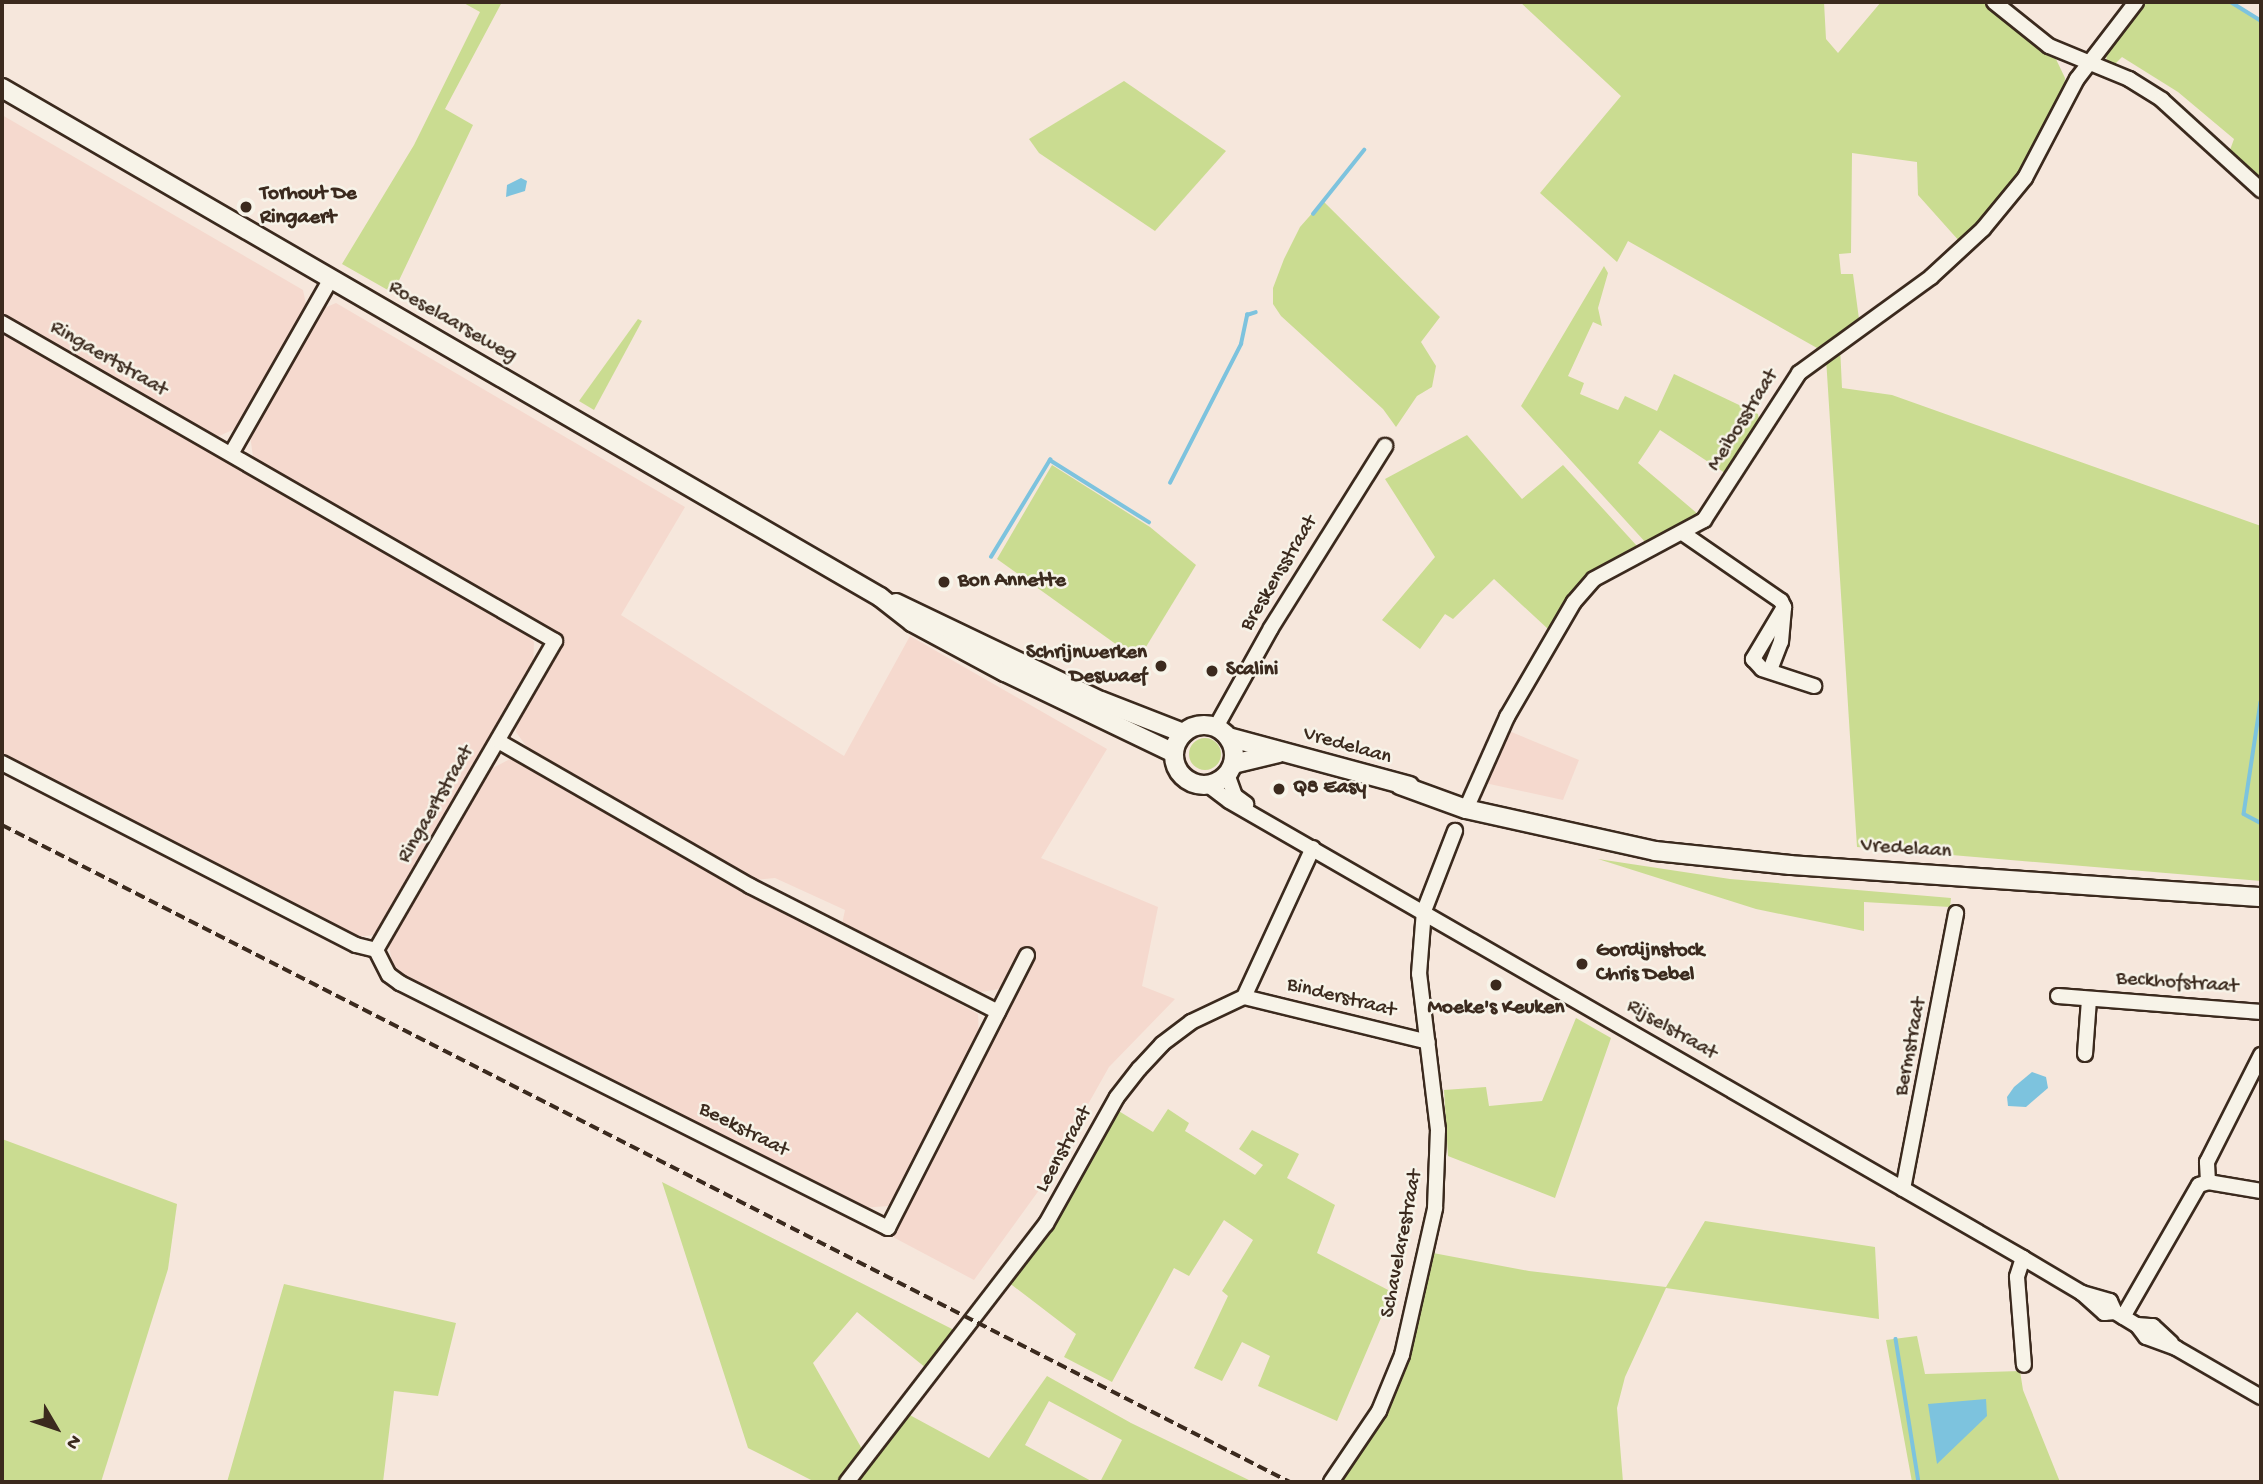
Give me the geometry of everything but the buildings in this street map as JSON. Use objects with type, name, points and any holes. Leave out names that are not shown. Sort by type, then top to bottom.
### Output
[{"type":"main road","name":"Roeselaarseweg","points":[[2,88],[880,597],[912,622],[1005,672],[1174,752]]},
{"type":"main road","name":"Roeselaarseweg","points":[[880,597],[919,611],[1101,701],[1183,733]]},
{"type":"main road","points":[[1198,725],[1222,732],[1230,769],[1208,785],[1188,780],[1175,763],[1174,752],[1183,733],[1198,725]]},
{"type":"main road","name":"Vredelaan","points":[[1222,732],[1282,752],[1468,804],[1655,851],[1790,865],[2261,897]]},
{"type":"main road","name":"Vredelaan","points":[[1230,769],[1282,752]]},
{"type":"street","points":[[1994,2],[2049,46],[2090,63],[2162,100],[2261,190]]},
{"type":"street","name":"Meibosstraat","points":[[1468,804],[1507,717],[1574,602],[1594,579],[1684,534],[1704,520],[1719,500],[1779,398],[1799,373],[1931,277],[2008,201],[2090,63],[2136,2]]},
{"type":"street","points":[[231,454],[331,279]]},
{"type":"street","name":"Ringaertstraat","points":[[2,323],[555,641],[376,950]]},
{"type":"street","name":"Breskensstraat","points":[[1222,732],[1271,628],[1385,446]]},
{"type":"street","points":[[1684,534],[1784,607]]},
{"type":"street","points":[[1784,607],[1755,649],[1753,659],[1770,670],[1814,686]]},
{"type":"street","points":[[1770,670],[1781,642],[1784,607]]},
{"type":"street","points":[[498,741],[750,886],[998,1012]]},
{"type":"street","points":[[2,763],[356,945],[376,950]]},
{"type":"street","name":"Rijselstraat","points":[[1230,769],[1235,796],[1263,818]]},
{"type":"street","name":"Rijselstraat","points":[[1208,785],[1229,802],[1263,818],[2082,1293],[2110,1301],[2119,1315],[2137,1325],[2153,1326],[2176,1348],[2261,1396]]},
{"type":"street","points":[[1424,911],[1455,831]]},
{"type":"street","points":[[1244,998],[1313,848]]},
{"type":"street","name":"Schavelarestraat","points":[[1331,1482],[1379,1411],[1399,1365],[1436,1208],[1438,1130],[1419,974],[1424,911]]},
{"type":"street","name":"Bermstraat","points":[[1903,1189],[1956,913]]},
{"type":"street","name":"Beekstraat","points":[[376,950],[389,975],[400,983],[888,1228],[1027,955]]},
{"type":"street","name":"Beckhofstraat","points":[[2058,996],[2261,1012]]},
{"type":"street","name":"Binderstraat","points":[[1244,998],[1428,1042]]},
{"type":"street","name":"Leenstraat","points":[[847,1482],[1046,1224],[1117,1097],[1139,1069],[1162,1044],[1191,1022],[1244,998]]},
{"type":"street","name":"Beckhofstraat","points":[[2085,1054],[2089,999]]},
{"type":"street","points":[[2208,1182],[2207,1162],[2261,1055]]},
{"type":"street","points":[[2119,1315],[2199,1185],[2208,1182],[2261,1191]]},
{"type":"street","points":[[2022,1258],[2017,1277],[2024,1366]]},
{"type":"shaded area","points":[[2,115],[303,290],[306,304],[241,426],[217,437],[205,433],[2,316]]},
{"type":"shaded area","points":[[336,303],[685,507],[621,615],[844,756],[910,636],[1107,749],[1041,858],[1158,907],[1142,986],[1175,999],[1109,1067],[1042,1186],[974,1280],[891,1236],[1036,954],[1024,948],[999,989],[976,993],[842,924],[845,910],[775,878],[755,880],[531,753],[516,732],[517,723],[565,639],[253,457],[250,435],[322,309]]},
{"type":"shaded area","points":[[2,331],[526,633],[534,642],[533,667],[376,935],[353,937],[2,758]]},
{"type":"shaded area","points":[[1509,731],[1579,760],[1563,800],[1485,783]]},
{"type":"shaded area","points":[[512,758],[978,1014],[979,1037],[897,1198],[888,1206],[862,1208],[393,969],[389,945],[489,770]]},
{"type":"green space","points":[[462,2],[502,2],[445,109],[473,125],[393,293],[342,264],[414,145],[480,12]]},
{"type":"green space","points":[[1520,2],[1824,2],[1826,39],[1838,53],[1881,2],[1987,2],[2055,57],[2065,78],[2064,90],[2010,188],[1960,242],[1918,195],[1917,162],[1852,153],[1851,253],[1839,254],[1841,274],[1853,274],[1859,319],[1817,348],[1628,241],[1617,262],[1540,193],[1621,96]]},
{"type":"green space","points":[[2145,2],[2231,2],[2261,21],[2261,182],[2230,150],[2234,139],[2178,92],[2122,57],[2114,65],[2107,63],[2106,54]]},
{"type":"green space","points":[[1124,81],[1226,151],[1155,231],[1039,153],[1029,139]]},
{"type":"green space","points":[[1323,201],[1440,317],[1421,342],[1436,366],[1432,387],[1417,396],[1396,427],[1383,409],[1281,316],[1273,304],[1273,288],[1284,259],[1300,227]]},
{"type":"green space","points":[[1604,266],[1608,273],[1598,308],[1602,326],[1593,322],[1568,376],[1584,383],[1580,394],[1618,410],[1625,396],[1657,411],[1674,374],[1758,414],[1759,420],[1728,475],[1660,430],[1638,463],[1699,515],[1647,544],[1521,406]]},
{"type":"green space","points":[[638,319],[642,321],[594,410],[579,401]]},
{"type":"green space","points":[[1840,346],[1842,388],[1892,395],[2261,526],[2261,881],[1857,847],[1826,358]]},
{"type":"green space","points":[[1467,435],[1522,499],[1563,465],[1637,546],[1585,576],[1548,629],[1494,579],[1453,619],[1445,614],[1420,649],[1382,620],[1435,557],[1385,479]]},
{"type":"green space","points":[[1052,465],[1150,527],[1196,565],[1138,660],[997,559]]},
{"type":"green space","points":[[1205,738],[1216,743],[1221,754],[1216,765],[1205,770],[1194,765],[1189,754],[1194,743]]},
{"type":"green space","points":[[1598,859],[1730,879],[1951,898],[1950,907],[1864,902],[1864,931],[1756,909]]},
{"type":"green space","points":[[1576,1018],[1611,1038],[1555,1198],[1448,1156],[1444,1090],[1486,1087],[1489,1106],[1542,1101]]},
{"type":"green space","points":[[1168,1109],[1189,1123],[1185,1131],[1255,1175],[1263,1165],[1239,1149],[1252,1130],[1299,1154],[1287,1178],[1335,1205],[1317,1253],[1392,1292],[1337,1421],[1258,1386],[1270,1356],[1242,1342],[1222,1381],[1194,1368],[1228,1296],[1222,1291],[1253,1240],[1224,1220],[1189,1276],[1174,1268],[1112,1382],[1064,1357],[1076,1334],[1008,1282],[1070,1199],[1117,1110],[1153,1132]]},
{"type":"green space","points":[[2,1139],[177,1204],[168,1269],[101,1482],[2,1482]]},
{"type":"green space","points":[[662,1182],[954,1330],[926,1368],[857,1312],[813,1363],[862,1449],[840,1482],[815,1482],[748,1448]]},
{"type":"green space","points":[[1705,1221],[1875,1247],[1879,1319],[1666,1288],[1625,1377],[1617,1408],[1623,1482],[1342,1481],[1389,1411],[1415,1331],[1433,1253],[1529,1271],[1666,1287]]},
{"type":"green space","points":[[284,1284],[456,1323],[438,1396],[394,1391],[383,1482],[227,1482]]},
{"type":"green space","points":[[1917,1336],[1925,1374],[2020,1371],[2023,1390],[2060,1482],[1912,1482],[1886,1340]]},
{"type":"green space","points":[[1047,1376],[1131,1423],[1253,1482],[1100,1482],[1122,1440],[1049,1401],[1025,1445],[1093,1482],[854,1482],[906,1413],[989,1458]]},
{"type":"water","points":[[521,178],[527,181],[525,191],[506,197],[507,185]]},
{"type":"water","points":[[2032,1072],[2046,1077],[2048,1088],[2026,1107],[2008,1106],[2007,1097],[2014,1087]]},
{"type":"water","points":[[1986,1399],[1987,1416],[1937,1464],[1928,1404]]},
{"type":"waterway","points":[[2231,2],[2261,21]]},
{"type":"waterway","points":[[1313,214],[1364,150]]},
{"type":"waterway","points":[[1170,483],[1241,344],[1247,315],[1256,312]]},
{"type":"waterway","points":[[991,557],[1050,460],[1149,522]]},
{"type":"waterway","points":[[2261,702],[2244,814],[2261,823]]},
{"type":"waterway","points":[[1896,1339],[1919,1482]]},
{"type":"railway","points":[[2,825],[1290,1482]]},
{"type":"place","name":"Torhout De Ringaert","points":[[246,207]]},
{"type":"place","name":"Bon Annette","points":[[944,582]]},
{"type":"place","name":"Schrijnwerken Deswaef","points":[[1161,666]]},
{"type":"place","name":"Scalini","points":[[1212,671]]},
{"type":"place","name":"Q8 Easy","points":[[1279,789]]},
{"type":"place","name":"Gordijnstock Chris Debel","points":[[1582,964]]},
{"type":"place","name":"Moeke's Keuken","points":[[1496,985]]}]
